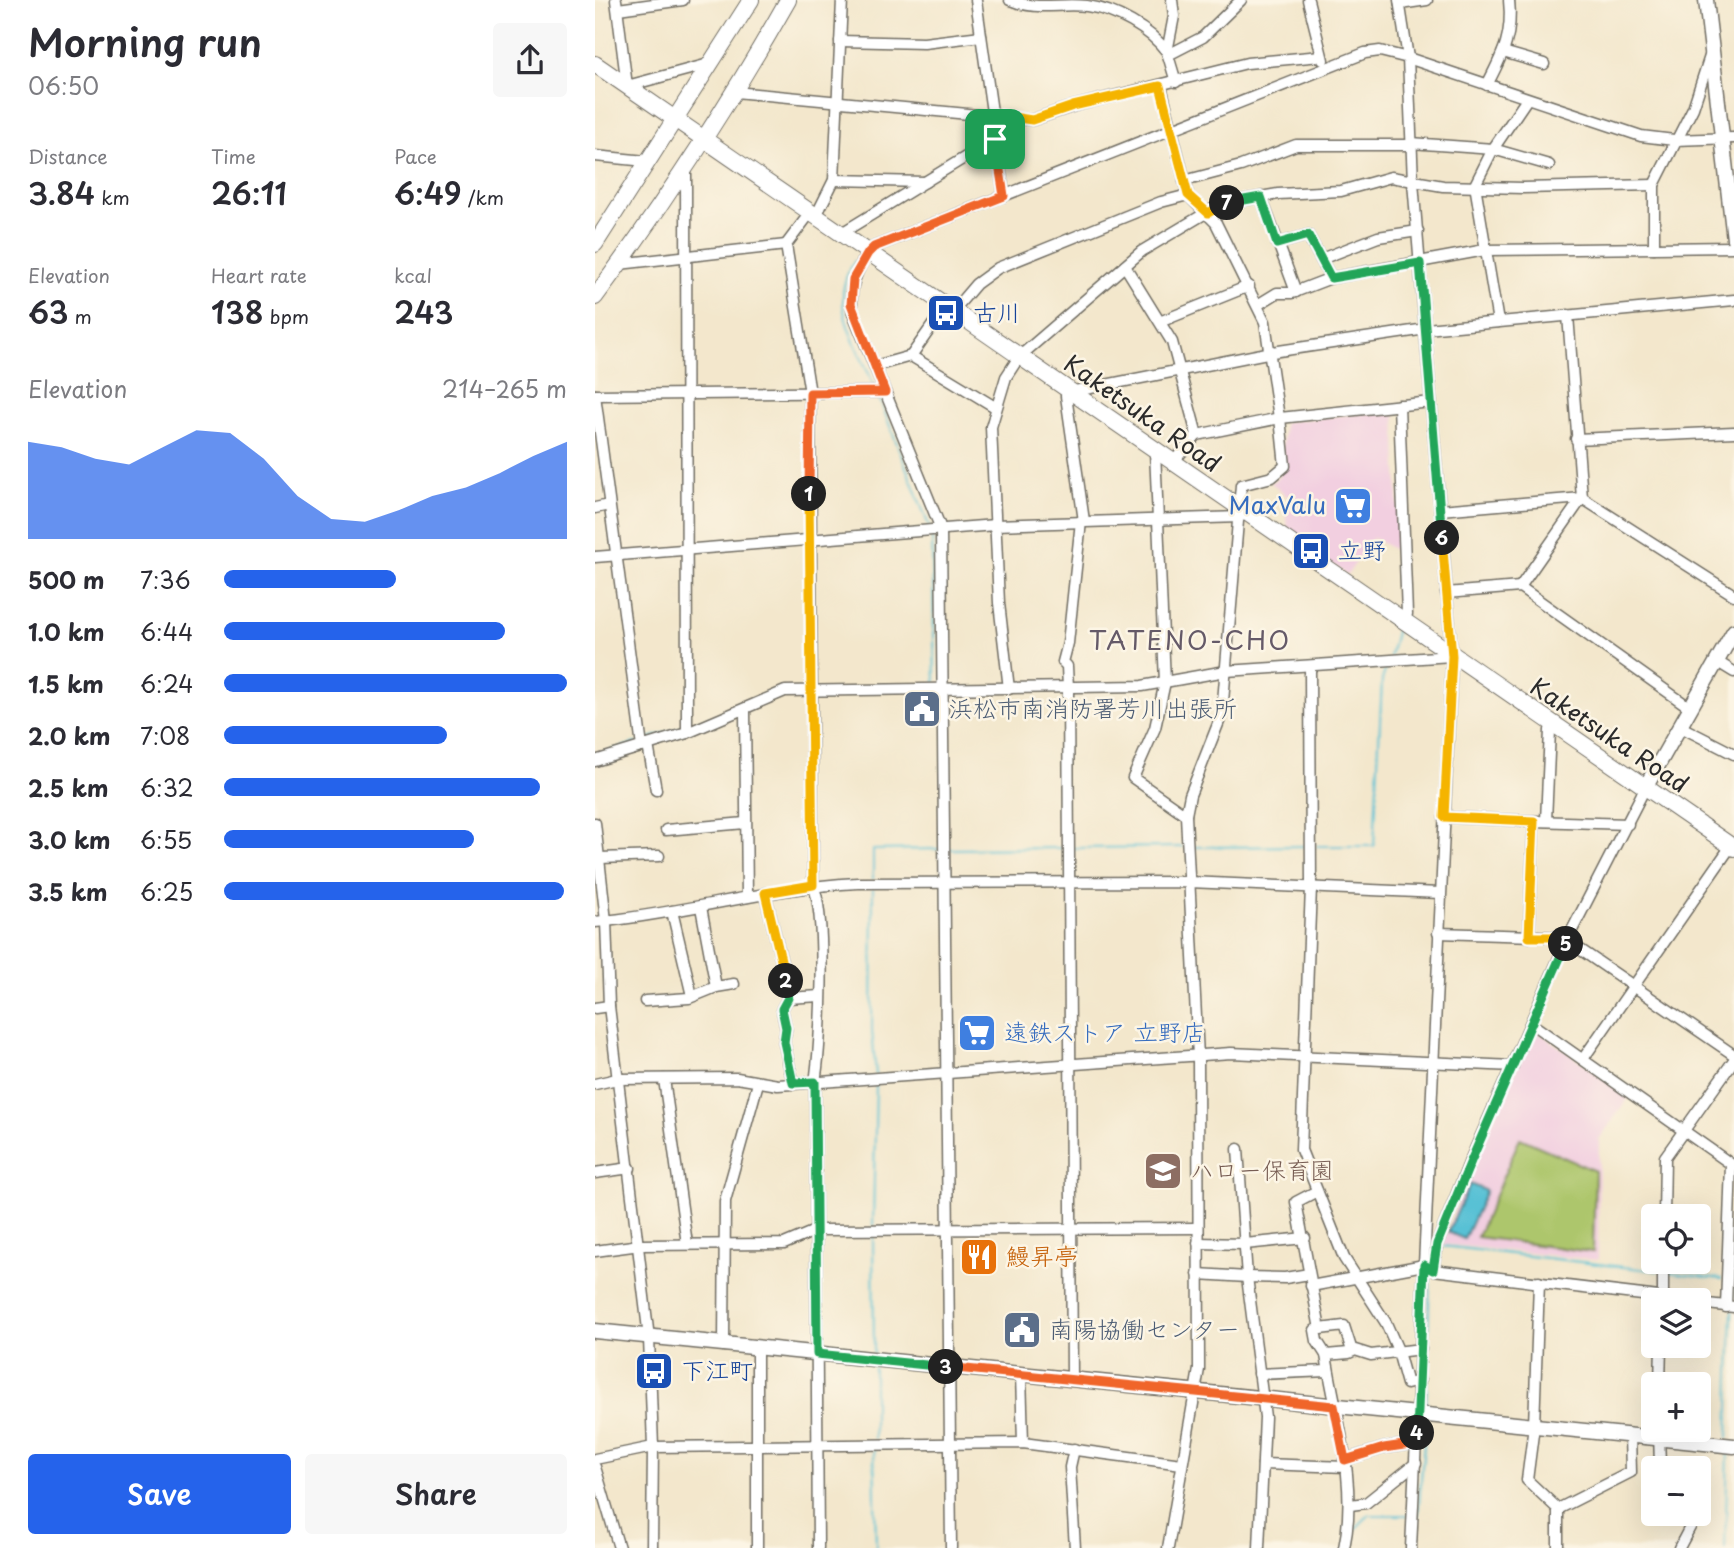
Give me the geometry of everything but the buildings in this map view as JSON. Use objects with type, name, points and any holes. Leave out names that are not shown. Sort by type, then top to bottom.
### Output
[{"type":"highway","points":[[595,244],[646,160],[751,0]]},
{"type":"highway","points":[[595,297],[735,92],[788,0]]},
{"type":"highway","name":"Kaketsuka Road","points":[[595,64],[1156,451],[1240,514],[1733,847]]},
{"type":"main road","points":[[1706,0],[1712,51],[1729,138],[1734,239]]},
{"type":"main road","points":[[1645,788],[1734,631]]},
{"type":"main road","points":[[595,1331],[724,1346],[1641,1435]]},
{"type":"main road","points":[[1709,1442],[1728,1445]]},
{"type":"street","points":[[683,0],[617,5],[627,86],[709,64]]},
{"type":"street","points":[[619,264],[786,245],[813,215],[834,180],[842,0]]},
{"type":"street","points":[[976,0],[1004,196]]},
{"type":"street","points":[[1010,0],[1036,8],[1063,3],[1087,6],[1111,14],[1154,35],[1168,54],[1176,82]]},
{"type":"street","points":[[1168,54],[1174,16],[1172,0]]},
{"type":"street","points":[[1168,54],[1203,37],[1241,0]]},
{"type":"street","points":[[1308,0],[1321,57],[1328,69]]},
{"type":"street","points":[[1411,1548],[1421,1349],[1429,1267],[1433,1063],[1452,656],[1413,182],[1408,58],[1400,2],[1427,0]]},
{"type":"street","points":[[1486,85],[1503,52],[1512,26],[1509,0]]},
{"type":"street","points":[[840,41],[924,43],[981,36]]},
{"type":"street","points":[[951,1548],[941,528],[853,313],[853,279],[874,247],[1365,53],[1380,51],[1408,58],[1641,136],[1674,140],[1729,138]]},
{"type":"street","points":[[1654,248],[1654,185],[1674,140],[1693,108],[1712,51]]},
{"type":"street","points":[[1503,52],[1544,64]]},
{"type":"street","points":[[735,92],[992,114],[1032,120],[1073,106],[1247,63],[1321,57]]},
{"type":"street","points":[[1160,86],[1188,195],[1208,213],[1259,304],[1272,352],[1272,383],[1285,466],[1272,477],[1241,485],[1222,714],[1190,795],[1186,815],[1198,1057],[1199,1369],[1168,1548]]},
{"type":"street","points":[[1498,322],[1475,186],[1493,149],[1527,99]]},
{"type":"street","points":[[840,234],[995,139]]},
{"type":"street","points":[[1185,181],[1241,166],[1296,145],[1411,144],[1493,149],[1549,165]]},
{"type":"street","points":[[595,156],[646,160]]},
{"type":"street","points":[[686,167],[684,551],[687,733]]},
{"type":"street","points":[[1009,689],[995,525],[991,427],[995,407],[1006,377],[1019,357],[1142,251],[1221,205],[1261,197],[1341,191],[1391,177],[1413,182],[1523,188],[1654,185]]},
{"type":"street","points":[[834,180],[925,182]]},
{"type":"street","points":[[874,366],[911,356],[949,309],[976,284],[999,268],[1161,202],[1188,195]]},
{"type":"street","points":[[1261,197],[1296,292]]},
{"type":"street","points":[[1321,259],[1378,237],[1417,231]]},
{"type":"street","points":[[1277,244],[1308,235],[1331,278]]},
{"type":"street","points":[[786,245],[810,393],[813,885],[819,928],[821,1046],[815,1082],[818,1548]]},
{"type":"street","points":[[1259,304],[1277,293],[1296,292],[1331,278],[1485,250],[1734,247]]},
{"type":"street","points":[[1125,266],[1162,321],[1181,369],[1197,435]]},
{"type":"street","points":[[1162,321],[1249,286]]},
{"type":"street","points":[[1072,1379],[1068,688],[1067,666],[1063,662],[1082,521],[1066,396],[1070,392],[1272,352],[1426,329],[1734,300]]},
{"type":"street","points":[[1520,587],[1582,498],[1568,315]]},
{"type":"street","points":[[911,356],[995,407]]},
{"type":"street","points":[[656,790],[645,746],[595,395],[885,392]]},
{"type":"street","points":[[1172,463],[1197,435],[1279,418],[1431,402]]},
{"type":"street","points":[[1399,405],[1407,614],[1401,621]]},
{"type":"street","points":[[1576,439],[1734,432]]},
{"type":"street","points":[[1156,451],[1165,682],[1155,728],[1133,778],[1186,815]]},
{"type":"street","points":[[1440,510],[1582,498],[1734,595]]},
{"type":"street","points":[[595,508],[609,505]]},
{"type":"street","points":[[595,557],[941,528],[1240,514]]},
{"type":"street","points":[[1446,593],[1520,587],[1689,707]]},
{"type":"street","points":[[595,761],[687,733],[745,711],[785,691],[811,688],[1068,688],[1165,682],[1226,671],[1452,656]]},
{"type":"street","points":[[1716,661],[1734,671]]},
{"type":"street","points":[[1310,667],[1311,887],[1301,1150],[1344,1258],[1358,1277],[1398,1351],[1407,1384],[1420,1381]]},
{"type":"street","points":[[745,711],[747,897]]},
{"type":"street","points":[[1546,821],[1550,730],[1553,725]]},
{"type":"street","points":[[1679,726],[1734,753]]},
{"type":"street","points":[[1429,1267],[1567,940],[1645,788]]},
{"type":"street","points":[[1444,817],[1627,824]]},
{"type":"street","points":[[1529,937],[1534,821]]},
{"type":"street","points":[[595,823],[600,858],[601,921],[609,1006],[640,1245],[649,1338],[653,1447],[652,1548]]},
{"type":"street","points":[[666,830],[745,823]]},
{"type":"street","points":[[1583,1059],[1733,847]]},
{"type":"street","points":[[600,858],[659,856]]},
{"type":"street","points":[[601,921],[701,907],[813,885],[1189,881],[1440,893]]},
{"type":"street","points":[[765,893],[788,998],[782,1009],[786,1028],[784,1042],[793,1083]]},
{"type":"street","points":[[701,907],[716,987]]},
{"type":"street","points":[[672,911],[692,996]]},
{"type":"street","points":[[1439,933],[1562,937],[1734,1058],[1665,1157],[1664,1204]]},
{"type":"street","points":[[645,1001],[692,996],[734,984]]},
{"type":"street","points":[[788,998],[820,996]]},
{"type":"street","points":[[595,1008],[609,1006]]},
{"type":"street","points":[[1532,1024],[1731,1164],[1730,1307],[1711,1305]]},
{"type":"street","points":[[595,1084],[617,1079],[737,1078],[758,1083],[815,1082],[1231,1053],[1304,1059],[1513,1066]]},
{"type":"street","points":[[664,1079],[687,1244]]},
{"type":"street","points":[[724,1346],[723,1244],[730,1177],[758,1083]]},
{"type":"street","points":[[1238,1149],[1247,1277],[1264,1399],[1259,1548]]},
{"type":"street","points":[[595,1173],[630,1168]]},
{"type":"street","points":[[1317,1191],[1296,1202],[1305,1238],[1320,1329]]},
{"type":"street","points":[[595,1251],[640,1245],[784,1244],[817,1230],[1198,1228]]},
{"type":"street","points":[[1198,1243],[1245,1244],[1305,1238]]},
{"type":"street","points":[[1198,1274],[1310,1280],[1358,1277],[1429,1267],[1641,1296]]},
{"type":"street","points":[[1539,1282],[1534,1426],[1527,1480],[1558,1509],[1558,1548]]},
{"type":"street","points":[[1344,1548],[1350,1505],[1345,1464],[1326,1355],[1317,1341],[1315,1330],[1344,1326],[1352,1351]]},
{"type":"street","points":[[757,1348],[757,1548]]},
{"type":"street","points":[[1326,1355],[1352,1351],[1371,1355],[1421,1349]]},
{"type":"street","points":[[1259,1374],[1328,1371]]},
{"type":"street","points":[[1021,1374],[1023,1443]]},
{"type":"street","points":[[1558,1509],[1631,1472],[1630,1435]]},
{"type":"street","points":[[595,1459],[653,1447],[1023,1443],[1182,1464]]},
{"type":"street","points":[[1263,1464],[1345,1464],[1384,1448],[1417,1443]]},
{"type":"street","points":[[1074,1448],[1069,1467],[1075,1548]]},
{"type":"street","points":[[1350,1505],[1366,1503],[1416,1463]]},
{"type":"street","points":[[595,1468],[619,1548]]},
{"type":"street","points":[[1679,1548],[1691,1526]]},
{"type":"shaded area","points":[[1395,410],[1400,553],[1373,538],[1347,575],[1289,534],[1285,512],[1293,501],[1271,483],[1280,477],[1284,422]]},
{"type":"shaded area","points":[[1535,1030],[1630,1096],[1599,1139],[1598,1260],[1442,1244],[1471,1168]]},
{"type":"green space","points":[[1520,1138],[1595,1171],[1593,1252],[1477,1237]]},
{"type":"water","points":[[1470,1184],[1486,1191],[1464,1239],[1448,1232]]},
{"type":"waterway","points":[[855,261],[843,292],[844,308],[853,340],[874,386]]},
{"type":"waterway","points":[[879,398],[929,526]]},
{"type":"waterway","points":[[932,535],[935,683]]},
{"type":"waterway","points":[[1390,656],[1398,624]]},
{"type":"waterway","points":[[1317,846],[1374,846],[1382,680],[1387,665]]},
{"type":"waterway","points":[[691,725],[709,718]]},
{"type":"waterway","points":[[644,740],[682,728]]},
{"type":"waterway","points":[[598,755],[636,743]]},
{"type":"waterway","points":[[1191,847],[1308,846]]},
{"type":"waterway","points":[[1072,848],[1182,847]]},
{"type":"waterway","points":[[949,849],[1063,848]]},
{"type":"waterway","points":[[873,879],[873,850],[940,849]]},
{"type":"waterway","points":[[873,888],[872,1031],[876,1075]]},
{"type":"waterway","points":[[873,1225],[876,1084]]},
{"type":"waterway","points":[[1732,1301],[1734,1229]]},
{"type":"waterway","points":[[873,1234],[874,1354]]},
{"type":"waterway","points":[[1442,1246],[1641,1269]]},
{"type":"waterway","points":[[1426,1407],[1430,1273]]},
{"type":"waterway","points":[[1682,1274],[1721,1279]]},
{"type":"waterway","points":[[1728,1438],[1732,1311]]},
{"type":"waterway","points":[[874,1367],[874,1438]]},
{"type":"waterway","points":[[1418,1516],[1426,1420]]},
{"type":"waterway","points":[[874,1447],[876,1548]]},
{"type":"waterway","points":[[1725,1548],[1728,1451]]},
{"type":"waterway","points":[[1352,1532],[1369,1515],[1409,1515]]},
{"type":"place","name":"古川","points":[[946,313]]},
{"type":"place","name":"MaxValu","points":[[1353,506]]},
{"type":"place","name":"立野","points":[[1311,551]]},
{"type":"place","name":"浜松市南消防署芳川出張所","points":[[922,709]]},
{"type":"place","name":"遠鉄ストア 立野店","points":[[977,1033]]},
{"type":"place","name":"ハロー保育園","points":[[1163,1171]]},
{"type":"place","name":"鰻昇亭","points":[[979,1257]]},
{"type":"place","name":"南陽協働センター","points":[[1022,1330]]},
{"type":"place","name":"下江町","points":[[654,1371]]},
{"type":"district","name":"TATENO-CHO","points":[[1190,641]]},
{"type":"route","points":[[1160,86],[1188,195],[1208,213],[1221,205],[1261,197],[1277,244],[1308,235],[1331,278],[1420,263],[1452,656],[1444,817],[1534,821],[1529,937],[1562,937],[1567,940],[1437,1244],[1433,1270],[1424,1265],[1417,1443],[1384,1448],[1345,1460],[1334,1406],[817,1354],[815,1082],[793,1083],[784,1042],[786,1028],[782,1004],[788,998],[786,980],[780,967],[765,893],[813,885],[810,393],[885,392],[853,313],[853,279],[874,247],[1004,196],[995,139],[992,114],[1032,120],[1073,106],[1160,86]]}]
